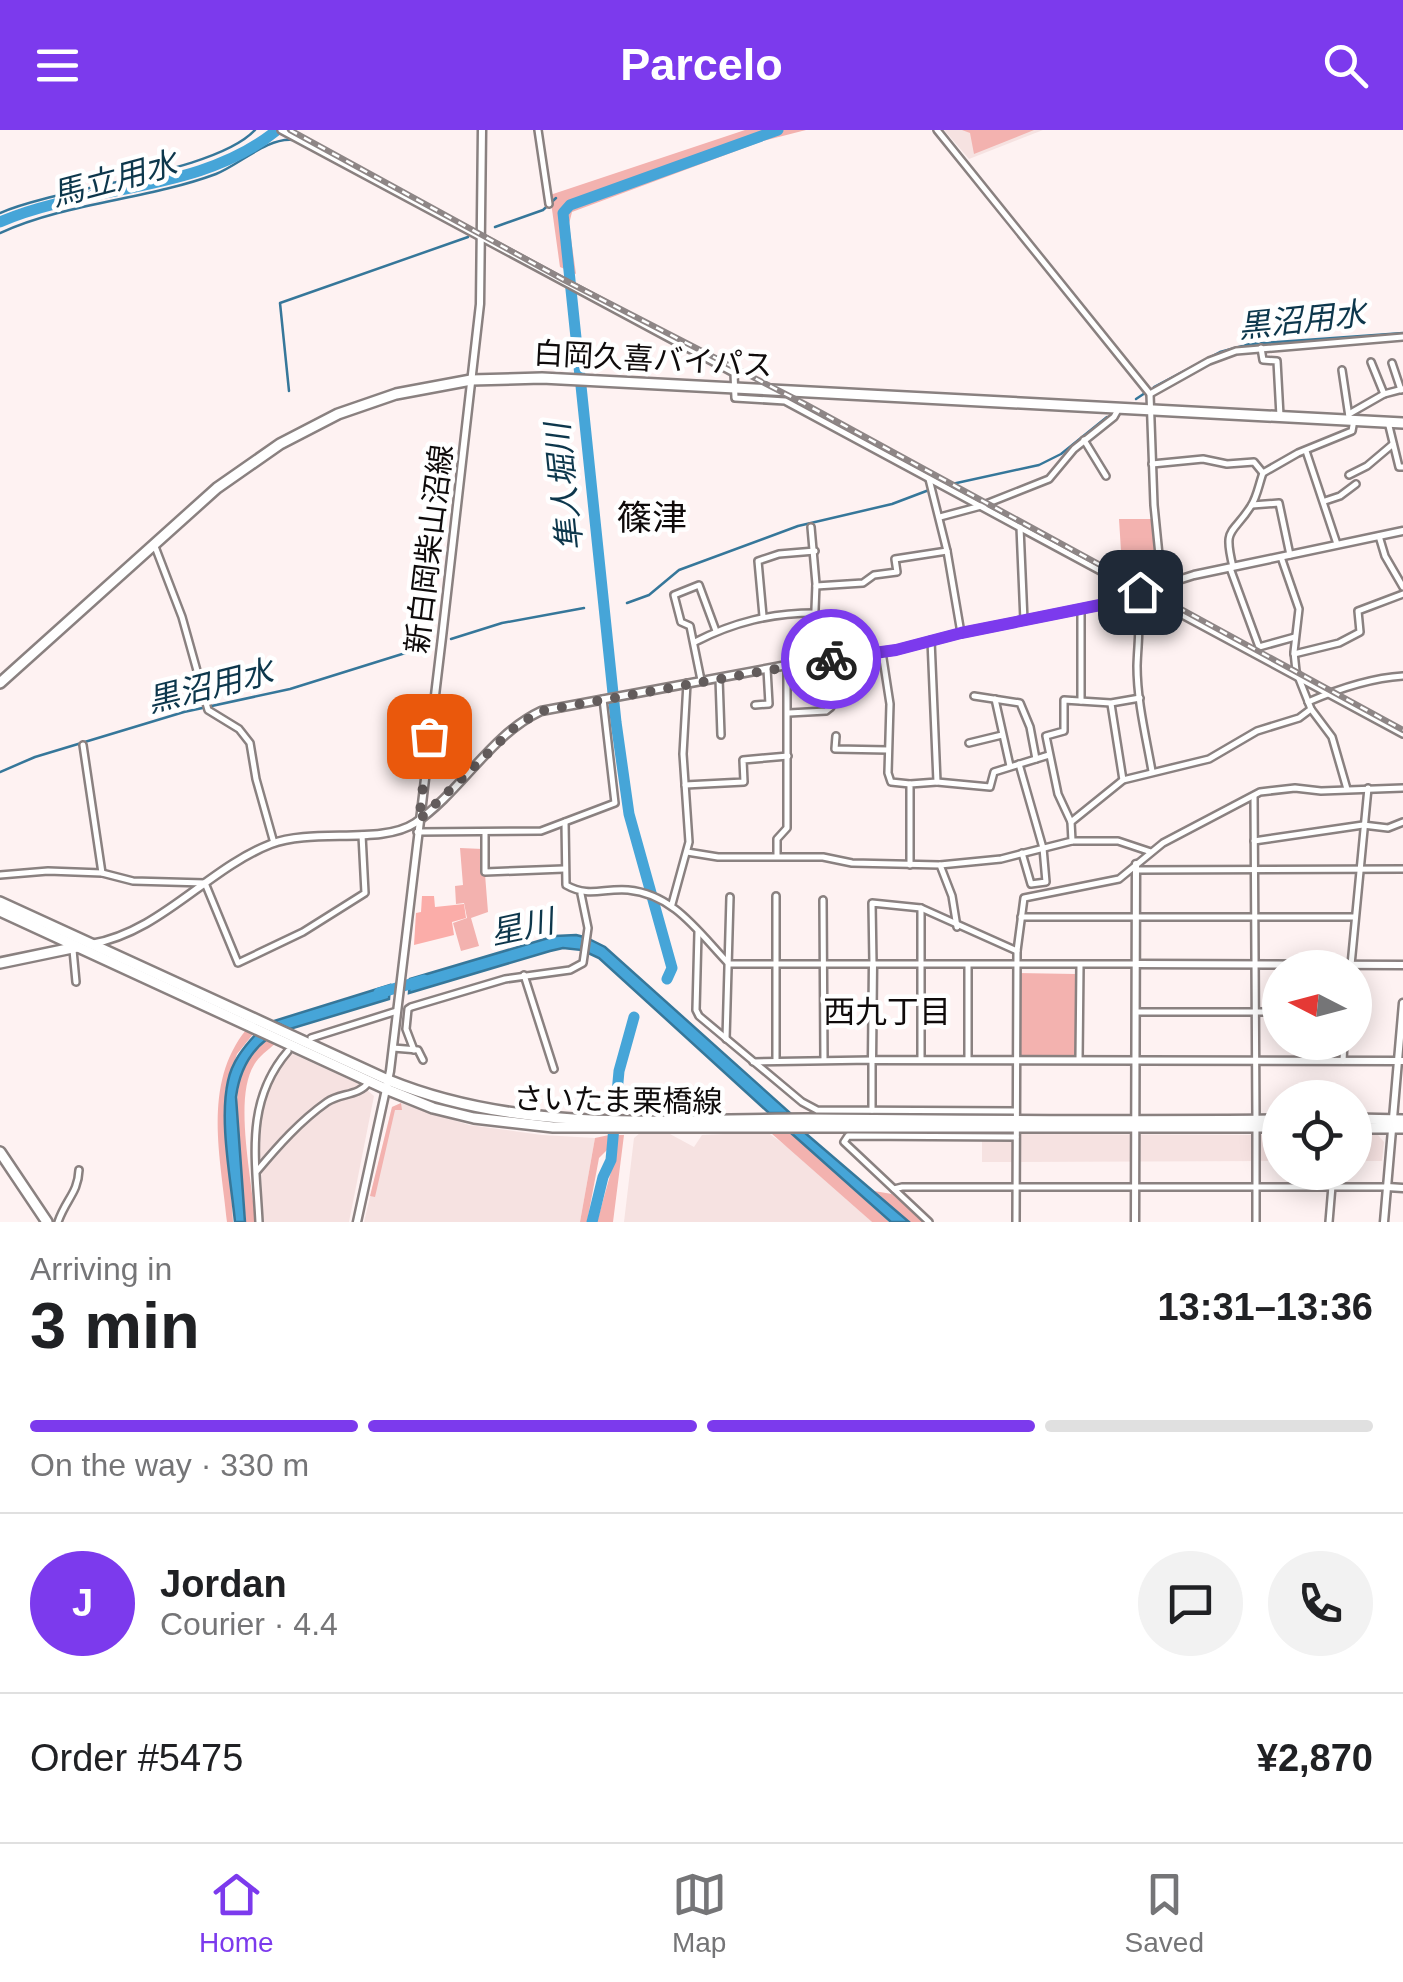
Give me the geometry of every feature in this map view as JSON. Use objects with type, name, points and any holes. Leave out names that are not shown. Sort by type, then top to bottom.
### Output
[{"type":"main road","name":"白岡久喜バイパス","points":[[0,683],[233,475],[304,431],[373,401],[471,380],[589,380],[1403,423]]},
{"type":"main road","name":"さいたま栗橋線","points":[[0,902],[80,946]]},
{"type":"main road","name":"さいたま栗橋線","points":[[0,911],[254,1022],[369,1082],[387,1084]]},
{"type":"main road","points":[[0,963],[80,946]]},
{"type":"main road","name":"さいたま栗橋線","points":[[291,1043],[387,1084],[496,1113],[552,1119],[604,1123],[764,1119],[817,1123],[1262,1125]]},
{"type":"main road","points":[[1372,1121],[1398,1124]]},
{"type":"main road","name":"さいたま栗橋線","points":[[620,1123],[773,1128],[817,1123]]},
{"type":"main road","name":"さいたま栗橋線","points":[[1256,1124],[1262,1123]]},
{"type":"main road","points":[[1372,1126],[1398,1124]]},
{"type":"main road","points":[[0,1152],[48,1222]]},
{"type":"street","points":[[282,130],[734,374],[735,398],[785,401],[1403,734]]},
{"type":"street","name":"新白岡柴山沼線","points":[[397,1009],[481,293],[485,130]]},
{"type":"street","points":[[538,130],[549,204]]},
{"type":"street","points":[[938,130],[1150,394],[1162,584]]},
{"type":"street","points":[[1150,394],[1209,361],[1236,351],[1403,337]]},
{"type":"street","points":[[1261,348],[1263,360],[1277,362],[1280,416]]},
{"type":"street","points":[[1371,362],[1384,394]]},
{"type":"street","points":[[1350,418],[1384,394],[1402,390],[1392,363]]},
{"type":"street","points":[[1296,637],[1259,647],[1232,567],[1228,537],[1235,522],[1252,505],[1263,473],[1352,430],[1342,370]]},
{"type":"street","points":[[940,517],[981,506],[1048,478],[1119,408]]},
{"type":"street","points":[[1388,422],[1399,467],[1403,467]]},
{"type":"street","points":[[1084,440],[1106,476]]},
{"type":"street","points":[[1349,475],[1367,466],[1393,444]]},
{"type":"street","points":[[1306,451],[1337,544]]},
{"type":"street","points":[[1152,464],[1254,462],[1263,473]]},
{"type":"street","points":[[929,478],[948,552],[961,633]]},
{"type":"street","points":[[1325,500],[1340,496],[1356,484]]},
{"type":"street","points":[[1252,505],[1279,503],[1290,555]]},
{"type":"street","points":[[811,527],[816,586],[813,661]]},
{"type":"street","points":[[1020,527],[1024,621]]},
{"type":"street","points":[[76,982],[80,946],[128,934],[274,843],[306,836],[393,831],[419,820],[528,717],[554,708],[767,668],[882,652],[1081,609],[1232,567],[1403,531]]},
{"type":"street","points":[[1294,654],[1339,644],[1360,632],[1358,611],[1403,590],[1379,535]]},
{"type":"street","points":[[154,544],[182,617],[207,706],[239,728],[250,743],[274,843]]},
{"type":"street","points":[[763,616],[758,561],[779,554],[815,551]]},
{"type":"street","points":[[816,586],[863,583],[874,575],[897,572],[896,559],[948,552]]},
{"type":"street","points":[[1280,557],[1299,609],[1294,654],[1298,677],[1310,706],[1332,737],[1347,789]]},
{"type":"street","points":[[701,680],[690,626],[681,622],[674,595],[699,585],[716,631]]},
{"type":"street","points":[[1137,593],[1142,631],[1137,666],[1152,771]]},
{"type":"street","points":[[1081,609],[1081,701]]},
{"type":"street","points":[[695,642],[763,616],[814,612]]},
{"type":"street","points":[[931,640],[937,782]]},
{"type":"street","points":[[882,652],[890,704],[891,782],[990,787],[994,772],[1049,755]]},
{"type":"street","points":[[789,713],[826,711],[831,707],[830,659]]},
{"type":"street","points":[[777,856],[777,839],[787,828],[786,665]]},
{"type":"street","points":[[755,705],[769,704],[767,668]]},
{"type":"street","points":[[1071,822],[1123,780],[1209,759],[1257,731],[1299,718],[1328,694],[1403,676]]},
{"type":"street","points":[[719,677],[720,735]]},
{"type":"street","points":[[672,904],[689,835],[685,785],[687,683]]},
{"type":"street","points":[[974,696],[1020,704],[1030,727],[1036,759]]},
{"type":"street","points":[[1072,841],[1071,822],[1058,794],[1046,736],[1064,731],[1064,700],[1111,702],[1140,698]]},
{"type":"street","points":[[418,832],[541,831],[615,802],[605,699]]},
{"type":"street","points":[[995,699],[1010,766]]},
{"type":"street","points":[[1111,702],[1123,780]]},
{"type":"street","points":[[836,736],[835,749],[888,750]]},
{"type":"street","points":[[969,743],[1002,736]]},
{"type":"street","points":[[83,745],[102,872]]},
{"type":"street","points":[[685,785],[744,782],[743,760],[788,756]]},
{"type":"street","points":[[1019,764],[1043,848],[1046,882],[1030,884],[1022,853]]},
{"type":"street","points":[[910,784],[910,865]]},
{"type":"street","points":[[1016,1222],[1017,964],[1024,898],[1119,879],[1162,843],[1260,792],[1295,788],[1403,788]]},
{"type":"street","points":[[1352,950],[1368,788]]},
{"type":"street","points":[[1254,796],[1256,1222]]},
{"type":"street","points":[[565,822],[566,885],[581,894],[611,890],[660,898],[672,904],[729,964],[1262,964]]},
{"type":"street","points":[[1254,841],[1363,826],[1382,828],[1403,822]]},
{"type":"street","points":[[485,832],[485,872],[564,868]]},
{"type":"street","points":[[205,883],[238,964],[303,932],[365,893],[362,834]]},
{"type":"street","points":[[687,852],[718,857],[777,856],[910,865],[940,865],[1022,853],[1072,841],[1118,840],[1151,852]]},
{"type":"street","points":[[940,865],[952,896],[957,926]]},
{"type":"street","points":[[1136,867],[1403,870]]},
{"type":"street","points":[[1136,867],[1136,1222]]},
{"type":"street","points":[[0,875],[102,872],[134,881],[205,883]]},
{"type":"street","points":[[414,1050],[406,1029],[408,1009],[524,975],[570,970],[584,960],[587,936],[581,894]]},
{"type":"street","points":[[776,896],[776,1060]]},
{"type":"street","points":[[726,1039],[730,897]]},
{"type":"street","points":[[823,900],[824,1060]]},
{"type":"street","points":[[872,1110],[872,903],[922,908],[1018,951]]},
{"type":"street","points":[[921,1060],[922,908]]},
{"type":"street","points":[[1021,916],[1355,917]]},
{"type":"street","points":[[698,932],[696,1010],[812,1108],[1016,1124]]},
{"type":"street","points":[[1372,965],[1403,964]]},
{"type":"street","points":[[968,965],[968,1060]]},
{"type":"street","points":[[1079,1060],[1080,965]]},
{"type":"street","points":[[524,975],[554,1069]]},
{"type":"street","points":[[1384,1222],[1398,1124],[1403,1003]]},
{"type":"street","points":[[311,1038],[397,1009],[387,1084],[356,1222]]},
{"type":"street","points":[[1136,1012],[1262,1012]]},
{"type":"street","points":[[259,1222],[253,1135],[259,1101],[291,1043]]},
{"type":"street","points":[[393,1048],[418,1050],[423,1060]]},
{"type":"street","points":[[753,1062],[1401,1060]]},
{"type":"street","points":[[256,1172],[283,1140],[329,1100],[364,1089],[369,1082]]},
{"type":"street","points":[[930,1222],[844,1142],[848,1136],[1016,1124]]},
{"type":"street","points":[[58,1222],[65,1201],[78,1187],[80,1170]]},
{"type":"street","points":[[1372,1187],[1403,1188]]},
{"type":"street","points":[[894,1189],[1262,1188]]},
{"type":"street","points":[[1329,1222],[1332,1190]]},
{"type":"shaded area","points":[[745,130],[806,130],[763,141],[572,212],[569,224],[576,274],[560,267],[550,195]]},
{"type":"shaded area","points":[[944,130],[1043,130],[969,159]]},
{"type":"shaded area","points":[[962,130],[1034,130],[974,154],[970,133]]},
{"type":"shaded area","points":[[1119,519],[1153,519],[1156,556],[1122,567]]},
{"type":"shaded area","points":[[460,848],[483,849],[488,912],[471,918],[479,946],[461,951],[453,923],[467,918],[464,903],[456,904],[455,886],[463,885]]},
{"type":"shaded area","points":[[422,896],[434,896],[435,907],[464,904],[466,918],[452,922],[454,935],[414,945],[416,913],[421,912]]},
{"type":"shaded area","points":[[1017,973],[1076,974],[1075,1056],[1019,1058]]},
{"type":"shaded area","points":[[246,1030],[254,1033],[237,1054],[225,1091],[233,1222],[227,1222],[219,1147],[219,1098],[232,1051]]},
{"type":"shaded area","points":[[268,1039],[276,1043],[254,1065],[245,1098],[255,1222],[246,1222],[237,1123],[239,1084],[248,1061]]},
{"type":"shaded area","points":[[291,1053],[361,1085],[374,1096],[349,1222],[262,1222],[261,1159],[256,1148],[260,1103],[275,1072]]},
{"type":"shaded area","points":[[401,1103],[469,1125],[595,1138],[580,1222],[364,1222],[392,1107]]},
{"type":"shaded area","points":[[401,1103],[402,1110],[395,1110],[375,1197],[370,1196],[392,1107]]},
{"type":"shaded area","points":[[767,1132],[803,1158],[872,1222],[624,1222],[634,1138],[640,1133],[670,1134],[694,1147],[702,1135]]},
{"type":"shaded area","points":[[771,1133],[791,1133],[889,1222],[872,1222]]},
{"type":"shaded area","points":[[1019,1134],[1262,1135],[1262,1161],[982,1162],[982,1140],[1018,1140]]},
{"type":"shaded area","points":[[609,1135],[607,1150],[599,1158],[587,1222],[580,1222],[595,1138]]},
{"type":"shaded area","points":[[616,1135],[624,1135],[613,1222],[597,1222],[614,1161]]},
{"type":"shaded area","points":[[1372,1135],[1378,1135],[1384,1142],[1382,1161],[1372,1161]]},
{"type":"shaded area","points":[[874,1191],[892,1194],[923,1222],[907,1222]]},
{"type":"water","points":[[555,936],[584,937],[581,950],[550,951],[409,993],[410,979]]},
{"type":"water","points":[[589,939],[605,947],[790,1113],[769,1113],[599,958],[588,953]]},
{"type":"water","points":[[390,985],[389,999],[290,1029],[274,1021]]},
{"type":"water","points":[[256,1034],[267,1039],[246,1065],[236,1097],[245,1222],[235,1222],[225,1132],[226,1097],[235,1061]]},
{"type":"water","points":[[804,1132],[909,1222],[891,1222],[791,1133]]},
{"type":"waterway","points":[[0,213],[207,157],[235,145],[255,130]]},
{"type":"waterway","points":[[0,222],[70,200],[214,166],[277,130]]},
{"type":"waterway","name":"隼人堀川","points":[[667,979],[672,968],[629,814],[616,722],[563,213],[570,205],[778,130]]},
{"type":"waterway","name":"馬立用水","points":[[0,233],[53,214],[189,183],[225,170],[274,143],[293,140]]},
{"type":"waterway","points":[[495,227],[543,210],[556,198]]},
{"type":"waterway","points":[[289,391],[280,303],[468,237]]},
{"type":"waterway","name":"黒沼用水","points":[[1154,387],[1220,352],[1250,344],[1403,333]]},
{"type":"waterway","name":"黒沼用水","points":[[1136,399],[1145,393]]},
{"type":"waterway","name":"黒沼用水","points":[[952,484],[1039,465],[1061,454],[1107,417]]},
{"type":"waterway","name":"黒沼用水","points":[[627,603],[649,595],[679,570],[798,526],[892,504],[929,490]]},
{"type":"waterway","name":"黒沼用水","points":[[451,639],[502,623],[584,608]]},
{"type":"waterway","name":"黒沼用水","points":[[0,772],[35,757],[184,712],[290,689],[431,645]]},
{"type":"waterway","name":"星川","points":[[379,993],[424,980]]},
{"type":"waterway","name":"隼人堀川","points":[[592,1222],[611,1160],[619,1071],[634,1017]]},
{"type":"railway","points":[[290,130],[564,280],[805,404],[1403,730]]},
{"type":"way so far","points":[[429,736],[419,820],[516,726],[541,711],[831,659]]},
{"type":"district","name":"篠津","points":[[652,517]]},
{"type":"district","name":"西九丁目","points":[[887,1012]]},
{"type":"route","points":[[831,659],[896,650],[1100,605],[1140,592]]}]
